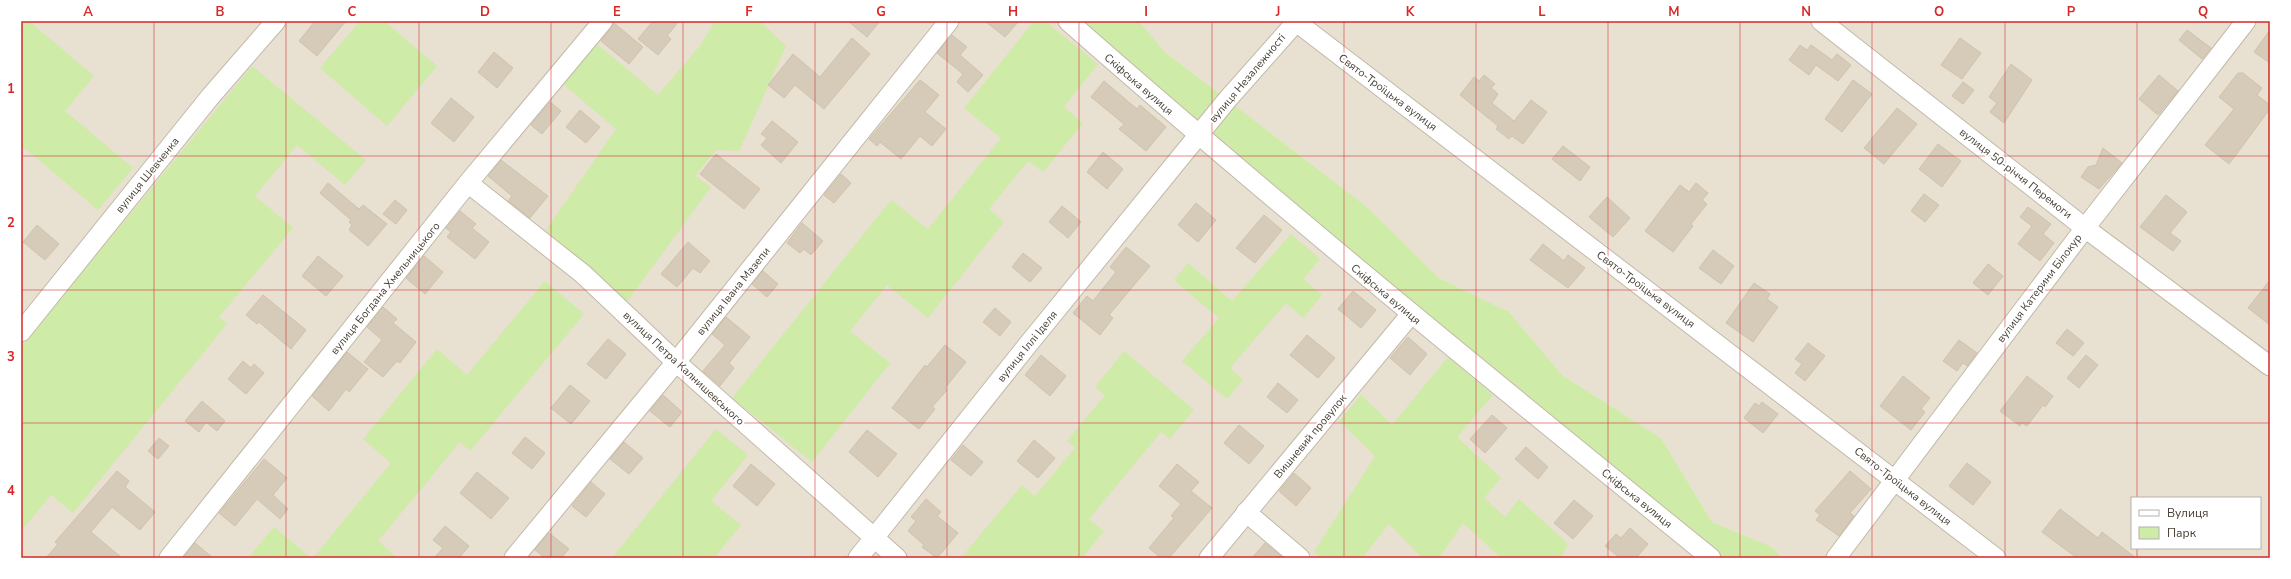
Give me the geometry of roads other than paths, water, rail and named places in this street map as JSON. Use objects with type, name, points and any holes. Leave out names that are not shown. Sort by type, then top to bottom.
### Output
[{"type":"street","name":"вулиця Шевченка","points":[[21,332],[210,97],[276,21]]},
{"type":"street","name":"вулиця Богдана Хмельницького","points":[[170,558],[468,183],[603,21]]},
{"type":"street","name":"вулиця Івана Мазепи","points":[[514,558],[676,362],[949,21]]},
{"type":"street","name":"Скіфська вулиця","points":[[1068,21],[1199,137],[1411,314],[1711,558]]},
{"type":"street","name":"вулиця Незалежності","points":[[1199,137],[1227,100],[1296,21]]},
{"type":"street","name":"Свято-Троїцька вулиця","points":[[1296,21],[1996,558]]},
{"type":"street","name":"вулиця 50-річчя Перемоги","points":[[1821,21],[2085,228],[2270,366]]},
{"type":"street","name":"вулиця Катерини Білокур","points":[[1836,558],[2085,228],[2246,21]]},
{"type":"street","name":"вулиця Іллі Іделя","points":[[858,558],[1026,347],[1199,137]]},
{"type":"street","name":"вулиця Петра Калнишевського","points":[[468,183],[583,274],[676,362],[873,539],[897,558]]},
{"type":"street","name":"Вишневий провулок","points":[[1209,558],[1411,314]]},
{"type":"street","points":[[1246,512],[1300,558]]}]
